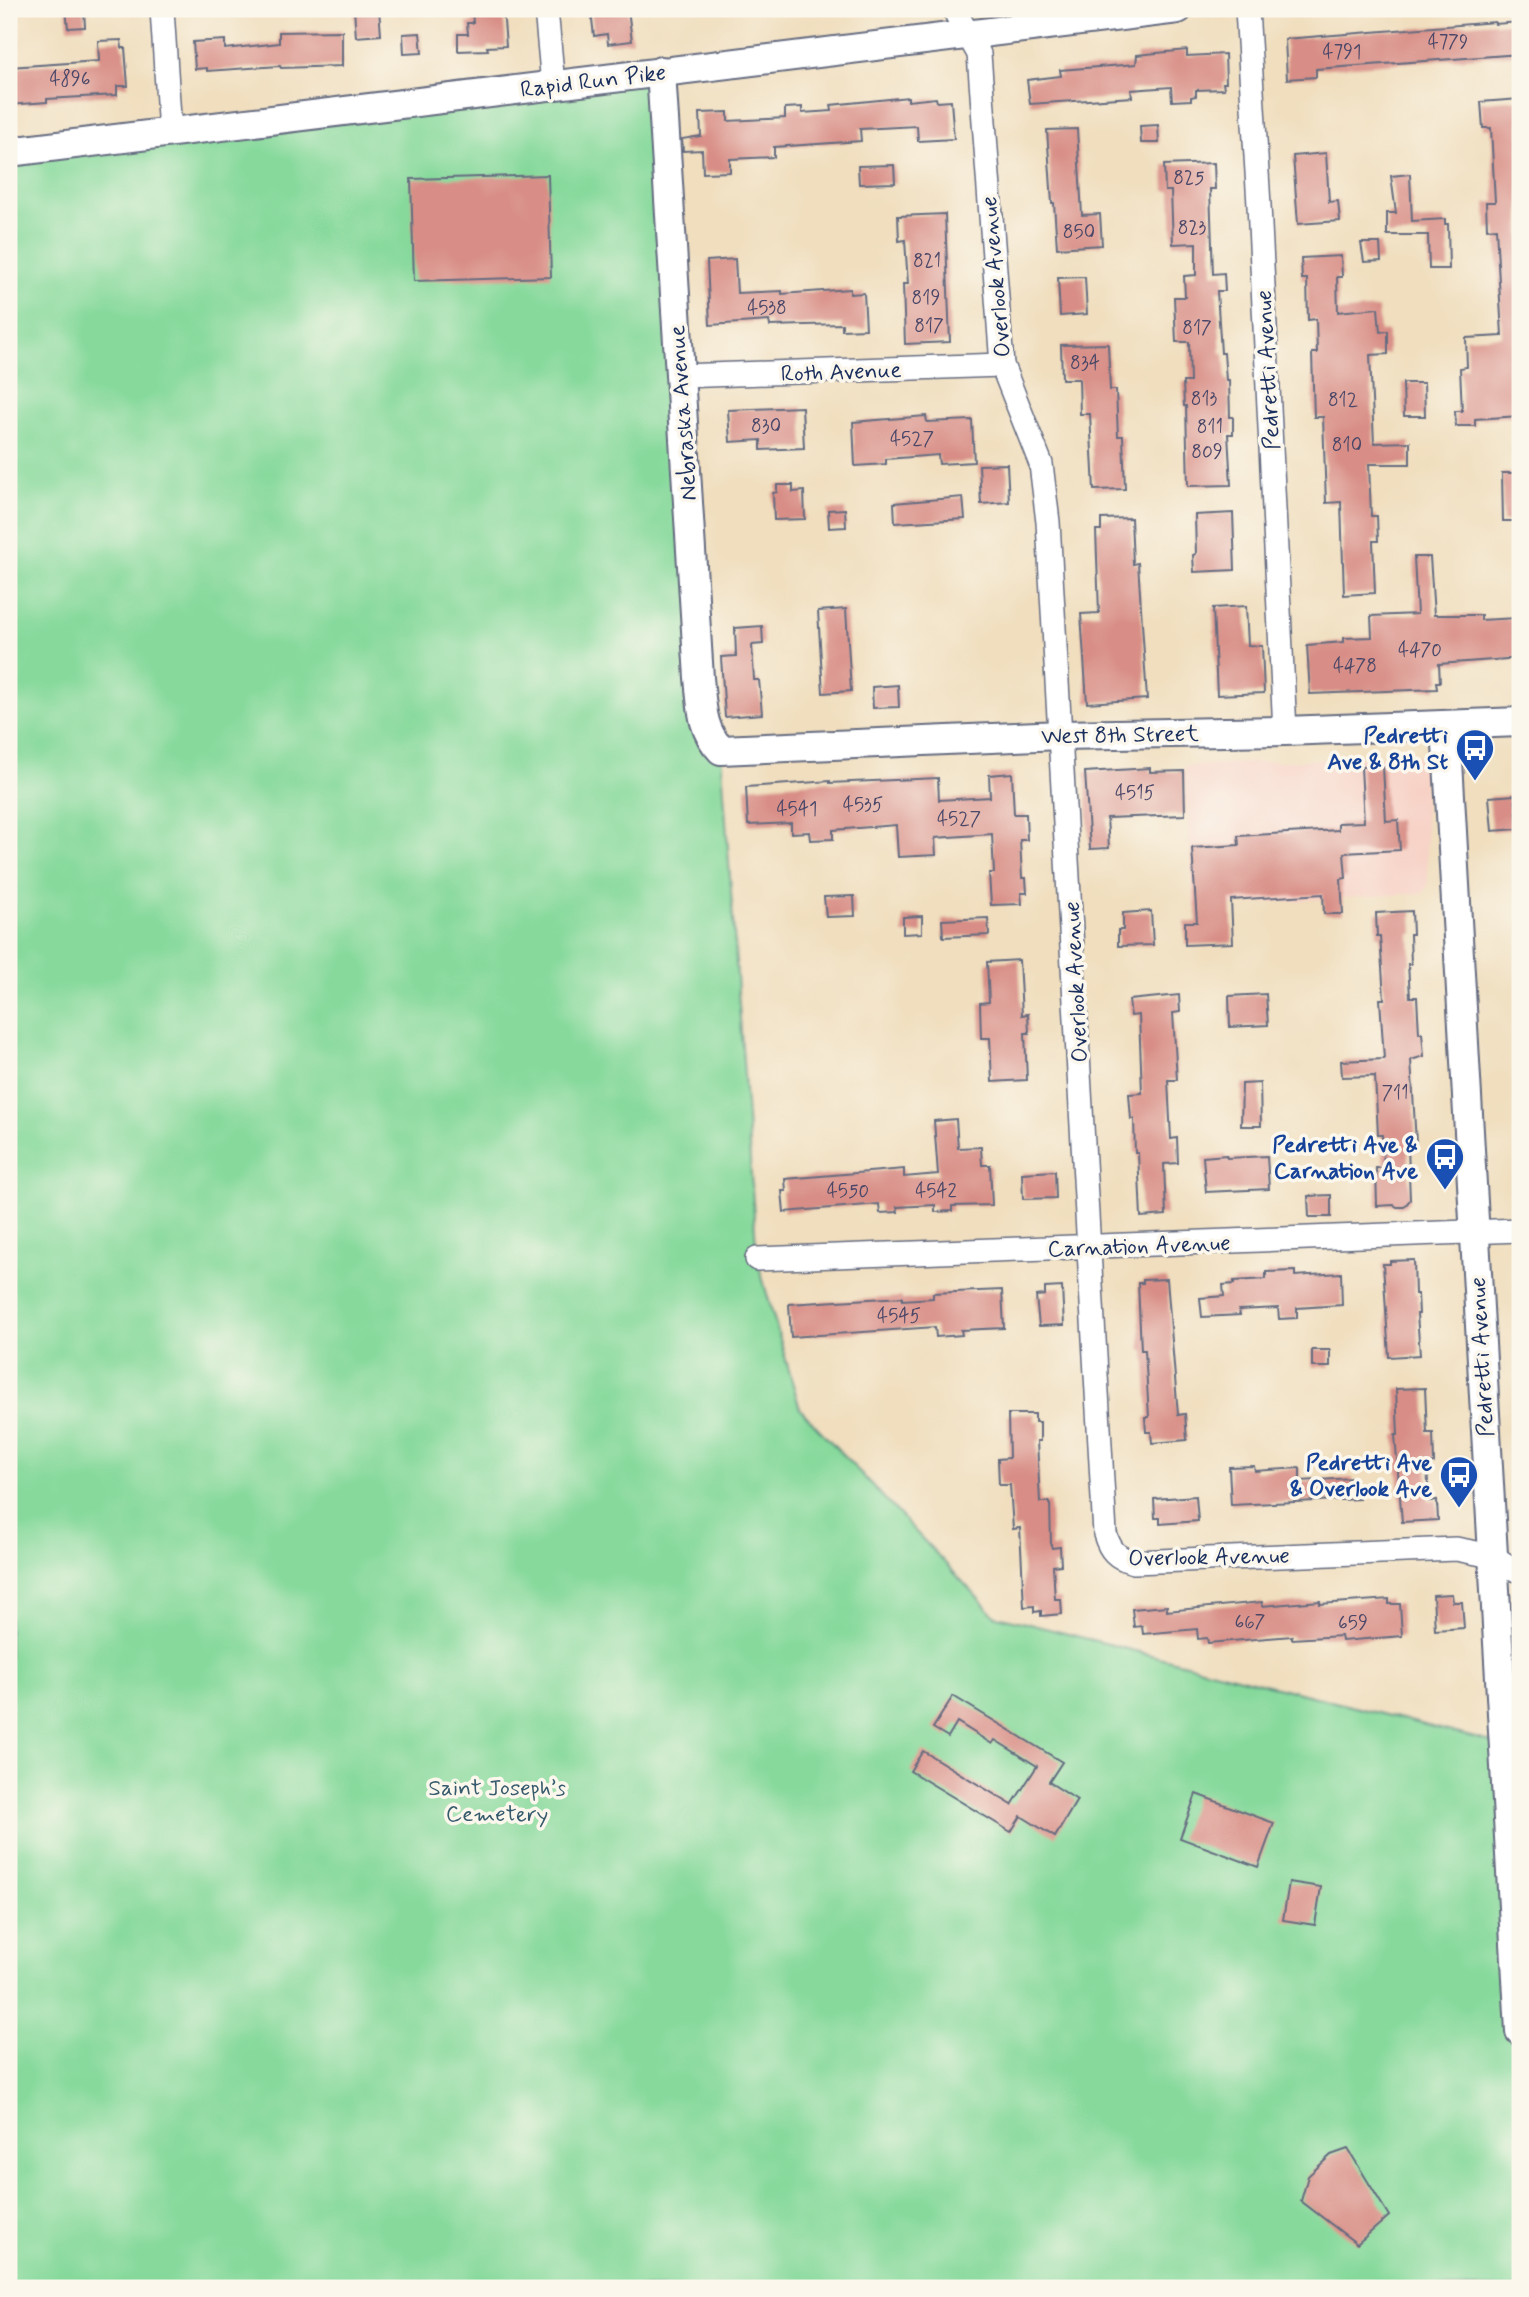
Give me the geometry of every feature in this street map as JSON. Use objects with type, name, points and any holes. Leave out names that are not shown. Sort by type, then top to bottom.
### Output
[{"type":"street","points":[[162,9],[170,132]]},
{"type":"street","points":[[546,9],[553,85]]},
{"type":"street","name":"Rapid Run Pike","points":[[9,152],[662,71],[962,21],[1178,9]]},
{"type":"street","name":"Pedretti Avenue","points":[[1247,9],[1285,731]]},
{"type":"street","name":"Overlook Avenue","points":[[962,21],[979,54],[1002,365],[1041,464],[1048,522],[1105,1534],[1110,1548],[1116,1555],[1134,1562],[1456,1549],[1492,1556],[1520,1571]]},
{"type":"street","name":"Nebraska Avenue","points":[[662,71],[702,714],[712,741],[721,750]]},
{"type":"street","name":"Roth Avenue","points":[[680,376],[1002,365]]},
{"type":"street","name":"West 8th Street","points":[[721,750],[1061,735],[1285,731],[1520,722]]},
{"type":"street","name":"Pedretti Avenue","points":[[1446,726],[1520,2031]]},
{"type":"street","name":"Carnation Avenue","points":[[757,1259],[1520,1230]]},
{"type":"shaded area","points":[[1416,755],[1423,759],[1428,884],[1424,893],[1194,907],[1184,766]]},
{"type":"green space","name":"Saint Joseph’s Cemetery","points":[[661,71],[680,376],[721,750],[757,1259],[800,1409],[994,1615],[1503,1745],[1520,2031],[1520,2288],[9,2288],[9,152]]},
{"type":"building","points":[[66,9],[84,9],[85,27],[68,28]]},
{"type":"building","points":[[354,9],[379,9],[381,35],[356,37]]},
{"type":"building","points":[[472,9],[503,9],[506,46],[487,47],[488,50],[458,51],[458,34],[468,34],[467,23],[473,23]]},
{"type":"building","points":[[628,9],[632,41],[608,44],[607,34],[594,36],[591,11]]},
{"type":"building","points":[[1520,22],[1520,54],[1316,69],[1316,77],[1287,79],[1285,39]]},
{"type":"building","points":[[342,31],[342,66],[280,66],[207,71],[207,68],[195,69],[193,42],[225,40],[225,49],[279,43],[279,32]]},
{"type":"building","points":[[420,33],[422,53],[404,54],[403,34]]},
{"type":"building","points":[[121,40],[122,48],[125,48],[128,86],[117,86],[117,95],[47,99],[47,102],[9,105],[9,67],[99,61],[98,41]]},
{"type":"building","points":[[1187,50],[1187,56],[1225,54],[1224,89],[1196,90],[1196,96],[1191,97],[1191,100],[1172,101],[1171,87],[1131,90],[1132,97],[1030,104],[1027,80],[1061,76],[1060,70],[1136,64],[1137,55]]},
{"type":"building","points":[[908,97],[908,101],[936,98],[937,102],[951,101],[954,139],[918,141],[917,126],[860,129],[861,141],[774,147],[774,157],[730,159],[730,172],[703,173],[702,150],[683,151],[682,139],[701,136],[700,113],[728,112],[728,121],[785,118],[785,108],[802,107],[802,113],[832,111],[831,105]]},
{"type":"building","points":[[1520,99],[1520,416],[1475,419],[1475,426],[1456,426],[1455,411],[1462,411],[1460,368],[1467,367],[1466,338],[1502,336],[1496,228],[1487,229],[1486,202],[1495,202],[1491,128],[1483,128],[1481,102]]},
{"type":"building","points":[[1158,125],[1159,143],[1141,143],[1140,126]]},
{"type":"building","points":[[1077,129],[1082,215],[1100,214],[1102,245],[1057,248],[1047,130]]},
{"type":"building","points":[[1326,153],[1329,202],[1338,201],[1340,221],[1298,224],[1293,156]]},
{"type":"building","points":[[1214,163],[1215,189],[1210,189],[1213,274],[1224,273],[1225,291],[1217,291],[1221,353],[1224,353],[1226,380],[1229,380],[1230,417],[1233,417],[1233,434],[1228,434],[1231,485],[1188,486],[1183,382],[1190,382],[1189,342],[1176,342],[1174,297],[1185,297],[1184,276],[1196,275],[1196,243],[1173,244],[1171,191],[1165,191],[1164,165]]},
{"type":"building","points":[[894,165],[895,183],[859,184],[858,166]]},
{"type":"building","points":[[1410,174],[1412,221],[1445,219],[1445,224],[1448,224],[1449,269],[1429,269],[1428,235],[1387,235],[1387,213],[1396,213],[1391,176]]},
{"type":"building","points":[[548,175],[551,277],[414,281],[411,179]]},
{"type":"building","points":[[945,214],[950,342],[905,344],[903,284],[908,284],[905,240],[899,241],[898,216]]},
{"type":"building","points":[[1361,243],[1380,243],[1381,261],[1364,262]]},
{"type":"building","points":[[1341,256],[1342,277],[1337,277],[1338,312],[1378,308],[1380,332],[1388,331],[1388,354],[1370,355],[1374,443],[1410,442],[1410,464],[1369,464],[1371,516],[1377,516],[1378,541],[1373,541],[1375,593],[1344,595],[1341,502],[1326,503],[1323,417],[1314,417],[1312,353],[1317,353],[1316,319],[1308,320],[1307,279],[1302,279],[1301,258]]},
{"type":"building","points":[[735,259],[737,293],[782,291],[782,294],[850,289],[850,294],[864,293],[866,329],[842,330],[842,324],[770,326],[769,321],[710,325],[707,261]]},
{"type":"building","points":[[1085,277],[1087,314],[1060,316],[1058,278]]},
{"type":"building","points":[[1108,344],[1110,390],[1116,390],[1118,436],[1123,436],[1125,489],[1094,490],[1090,414],[1080,414],[1079,379],[1062,379],[1061,345]]},
{"type":"building","points":[[1403,383],[1424,383],[1425,416],[1404,416]]},
{"type":"building","points":[[802,407],[804,448],[761,450],[761,440],[730,442],[728,410]]},
{"type":"building","points":[[926,416],[927,422],[972,420],[974,462],[939,464],[938,455],[886,459],[886,464],[855,466],[853,422]]},
{"type":"building","points":[[1007,464],[1009,502],[981,504],[979,465]]},
{"type":"building","points":[[1502,473],[1520,473],[1520,521],[1503,521]]},
{"type":"building","points":[[777,485],[793,485],[793,492],[804,491],[805,519],[774,520],[773,493],[777,492]]},
{"type":"building","points":[[963,497],[965,519],[895,523],[894,503]]},
{"type":"building","points":[[845,509],[846,527],[829,528],[828,510]]},
{"type":"building","points":[[1233,513],[1235,570],[1194,572],[1195,515]]},
{"type":"building","points":[[1131,518],[1133,564],[1138,563],[1147,699],[1087,703],[1081,614],[1099,613],[1096,530],[1101,530],[1101,519]]},
{"type":"building","points":[[1414,557],[1430,557],[1434,615],[1481,615],[1481,620],[1517,618],[1520,658],[1439,664],[1440,682],[1436,682],[1437,689],[1310,694],[1307,645],[1344,642],[1344,638],[1372,637],[1371,616],[1417,614]]},
{"type":"building","points":[[1246,606],[1248,645],[1262,646],[1264,693],[1217,695],[1213,608]]},
{"type":"building","points":[[846,609],[851,691],[823,693],[818,611]]},
{"type":"building","points":[[762,626],[763,644],[752,645],[754,680],[759,680],[762,714],[725,717],[721,657],[736,656],[735,628]]},
{"type":"building","points":[[898,685],[899,707],[873,708],[872,687]]},
{"type":"building","points":[[1383,766],[1386,821],[1398,820],[1400,850],[1344,853],[1346,878],[1341,879],[1343,914],[1324,914],[1323,894],[1231,900],[1233,943],[1185,945],[1185,922],[1197,922],[1192,848],[1239,845],[1238,836],[1338,830],[1338,823],[1364,822],[1361,767]]},
{"type":"building","points":[[1150,768],[1150,772],[1184,771],[1185,815],[1107,818],[1109,848],[1090,849],[1085,772]]},
{"type":"building","points":[[1012,773],[1014,814],[1026,814],[1027,840],[1020,840],[1022,878],[1026,878],[1027,893],[1021,893],[1022,904],[991,905],[989,873],[994,873],[992,834],[935,838],[936,855],[898,857],[896,825],[833,830],[833,839],[810,840],[809,832],[791,833],[791,823],[748,825],[746,787],[938,778],[939,800],[990,797],[989,775]]},
{"type":"building","points":[[1515,795],[1518,829],[1492,831],[1489,797]]},
{"type":"building","points":[[854,896],[855,916],[826,917],[824,897]]},
{"type":"building","points":[[1151,911],[1153,945],[1118,946],[1118,930],[1123,930],[1123,913]]},
{"type":"building","points":[[1412,911],[1411,964],[1408,964],[1410,997],[1417,997],[1419,1033],[1422,1033],[1424,1056],[1411,1060],[1416,1143],[1408,1146],[1410,1200],[1404,1207],[1377,1206],[1376,1168],[1384,1168],[1382,1135],[1378,1135],[1375,1076],[1342,1077],[1341,1061],[1384,1059],[1380,999],[1384,999],[1376,913]]},
{"type":"building","points":[[922,916],[922,933],[903,934],[903,917]]},
{"type":"building","points":[[988,918],[989,935],[943,937],[942,920]]},
{"type":"building","points":[[1019,960],[1022,1015],[1028,1014],[1029,1033],[1025,1033],[1027,1080],[992,1082],[990,1038],[981,1038],[980,1003],[989,1002],[987,962]]},
{"type":"building","points":[[1266,994],[1268,1025],[1230,1027],[1229,996]]},
{"type":"building","points":[[1179,995],[1180,1012],[1173,1013],[1177,1080],[1168,1080],[1171,1139],[1177,1138],[1178,1163],[1164,1164],[1166,1215],[1141,1217],[1138,1153],[1135,1153],[1134,1119],[1131,1119],[1129,1094],[1142,1093],[1139,1015],[1131,1016],[1129,1000]]},
{"type":"building","points":[[1260,1083],[1261,1126],[1241,1126],[1242,1084]]},
{"type":"building","points":[[956,1119],[958,1148],[981,1147],[982,1165],[990,1165],[992,1205],[952,1206],[952,1211],[935,1212],[935,1205],[897,1207],[898,1212],[880,1213],[879,1204],[784,1212],[782,1191],[786,1191],[785,1179],[904,1169],[904,1177],[938,1174],[934,1121]]},
{"type":"building","points":[[1226,1155],[1227,1158],[1267,1156],[1269,1189],[1206,1192],[1203,1157]]},
{"type":"building","points":[[1055,1171],[1056,1198],[1023,1199],[1022,1173]]},
{"type":"building","points":[[1331,1195],[1331,1217],[1309,1217],[1308,1196]]},
{"type":"building","points":[[1414,1260],[1420,1355],[1389,1357],[1383,1264]]},
{"type":"building","points":[[1295,1271],[1295,1276],[1341,1273],[1342,1305],[1297,1308],[1297,1318],[1279,1319],[1278,1308],[1239,1310],[1240,1315],[1202,1317],[1200,1298],[1224,1296],[1223,1285],[1234,1284],[1234,1281],[1266,1279],[1266,1272]]},
{"type":"building","points":[[1167,1279],[1178,1415],[1185,1414],[1187,1440],[1152,1443],[1151,1432],[1146,1432],[1145,1417],[1149,1417],[1145,1350],[1141,1350],[1138,1283],[1143,1283],[1143,1280]]},
{"type":"building","points":[[1062,1287],[1064,1325],[1039,1326],[1036,1296],[1045,1295],[1045,1288]]},
{"type":"building","points":[[1002,1290],[1004,1328],[961,1330],[962,1335],[936,1337],[935,1327],[791,1337],[789,1304],[902,1297],[902,1300],[933,1298],[933,1293]]},
{"type":"building","points":[[1312,1350],[1330,1350],[1330,1367],[1312,1367]]},
{"type":"building","points":[[1425,1388],[1427,1433],[1433,1433],[1434,1463],[1427,1464],[1429,1501],[1437,1500],[1438,1520],[1402,1522],[1395,1435],[1398,1435],[1396,1389]]},
{"type":"building","points":[[1008,1414],[1035,1414],[1035,1422],[1040,1422],[1040,1441],[1037,1441],[1040,1502],[1050,1502],[1051,1545],[1052,1548],[1060,1547],[1061,1565],[1053,1566],[1055,1599],[1061,1599],[1062,1614],[1041,1616],[1041,1611],[1034,1612],[1034,1606],[1024,1607],[1020,1528],[1013,1529],[1010,1485],[999,1485],[998,1459],[1009,1458]]},
{"type":"building","points":[[1254,1466],[1255,1471],[1300,1468],[1300,1481],[1353,1478],[1353,1484],[1358,1484],[1359,1499],[1231,1505],[1229,1467]]},
{"type":"building","points":[[1196,1496],[1198,1521],[1160,1524],[1160,1518],[1155,1518],[1154,1499]]},
{"type":"building","points":[[1452,1594],[1453,1602],[1462,1602],[1464,1628],[1435,1630],[1433,1595]]},
{"type":"building","points":[[1389,1599],[1389,1604],[1400,1604],[1402,1636],[1342,1641],[1341,1636],[1292,1639],[1292,1636],[1208,1643],[1207,1638],[1198,1639],[1197,1629],[1143,1634],[1142,1626],[1134,1627],[1132,1609],[1167,1606],[1167,1611],[1262,1602],[1262,1606]]},
{"type":"building","points":[[953,1696],[1062,1762],[1049,1782],[1077,1800],[1055,1837],[1021,1816],[1011,1832],[910,1771],[923,1751],[1012,1805],[1037,1766],[995,1740],[992,1744],[957,1722],[948,1737],[933,1728]]},
{"type":"building","points":[[1196,1794],[1274,1823],[1258,1867],[1180,1838]]},
{"type":"building","points":[[1289,1882],[1321,1887],[1315,1925],[1283,1920]]},
{"type":"building","points":[[1348,2149],[1389,2216],[1357,2244],[1301,2201],[1308,2176],[1331,2155]]},
{"type":"place","name":"Pedretti Ave & 8th St","points":[[1475,782]]},
{"type":"place","name":"Pedretti Ave & Carnation Ave","points":[[1445,1191]]},
{"type":"place","name":"Pedretti Ave & Overlook Ave","points":[[1459,1509]]}]
